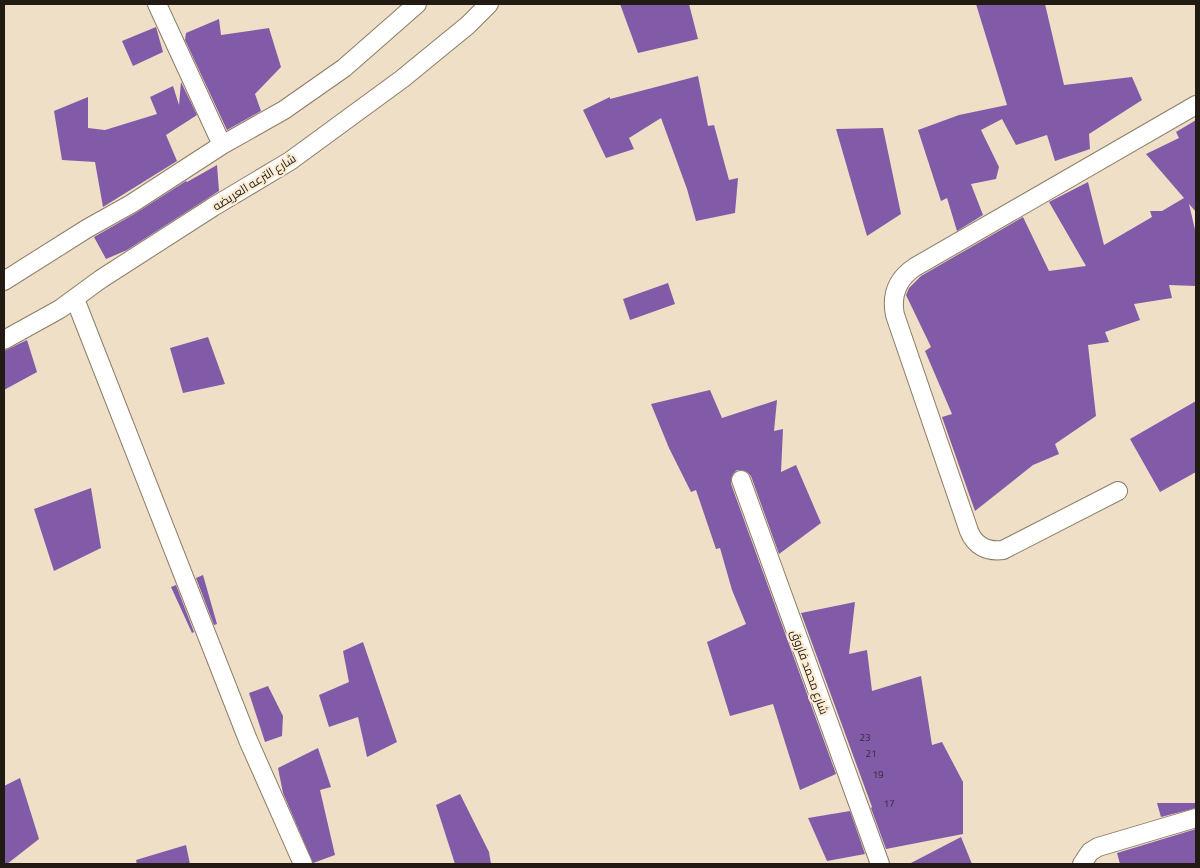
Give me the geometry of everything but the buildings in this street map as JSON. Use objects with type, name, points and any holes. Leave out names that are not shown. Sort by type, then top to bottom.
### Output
[{"type":"street","points":[[157,4],[222,146]]},
{"type":"street","points":[[4,281],[222,146],[284,110],[344,68],[417,4]]},
{"type":"street","name":"شارع الترعه العريضه","points":[[4,340],[60,309],[102,279],[297,155],[402,79],[468,25],[489,4]]},
{"type":"street","points":[[1118,491],[1003,550],[994,551],[978,545],[972,538],[969,530],[898,325],[893,306],[894,296],[901,279],[915,268],[1196,104]]},
{"type":"street","points":[[75,299],[248,740],[303,864]]},
{"type":"street","name":"شارع محمد فاروق","points":[[741,480],[880,864]]},
{"type":"street","points":[[1082,864],[1090,852],[1098,847],[1196,818]]}]
